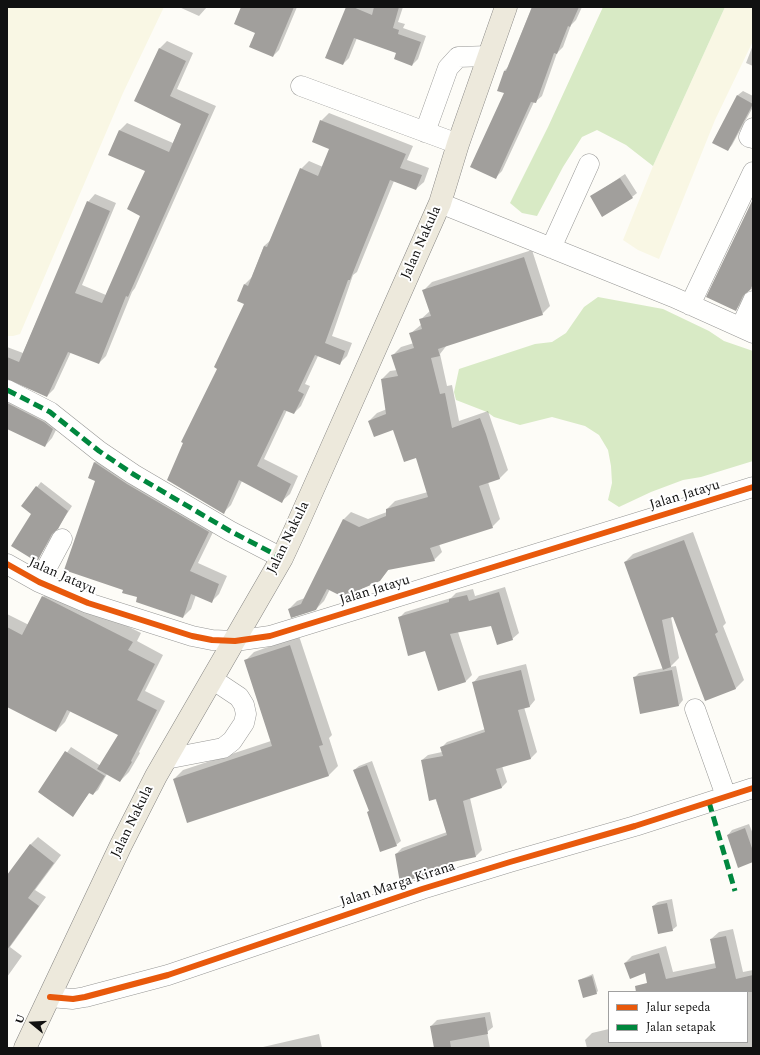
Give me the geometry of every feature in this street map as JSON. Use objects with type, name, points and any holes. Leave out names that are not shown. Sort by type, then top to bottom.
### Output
[{"type":"main road","name":"Jalan Nakula","points":[[25,1048],[121,845],[166,759],[282,558],[440,203],[458,144],[506,7]]},
{"type":"street","points":[[425,132],[448,68],[458,57],[488,56]]},
{"type":"street","points":[[302,86],[458,144]]},
{"type":"street","points":[[753,128],[749,137],[753,138]]},
{"type":"street","points":[[551,248],[589,164]]},
{"type":"street","points":[[690,305],[753,172]]},
{"type":"street","points":[[440,203],[690,305],[747,330],[753,301]]},
{"type":"street","points":[[7,390],[50,412],[99,451],[133,474],[230,531],[282,558]]},
{"type":"street","name":"Jalan Jatayu","points":[[10,573],[39,582],[88,603],[192,636],[212,640],[235,641],[270,636],[753,487]]},
{"type":"street","points":[[39,582],[62,539]]},
{"type":"street","points":[[166,759],[210,752],[223,748],[232,741],[244,723],[246,714],[244,705],[239,697],[212,679]]},
{"type":"street","points":[[695,709],[726,796]]},
{"type":"street","name":"Jalan Marga Kirana","points":[[50,997],[74,999],[85,997],[168,975],[415,892],[510,862],[635,826],[753,788]]},
{"type":"shaded area","points":[[7,7],[164,7],[123,93],[20,334],[13,336],[7,336]]},
{"type":"shaded area","points":[[725,7],[753,7],[753,41],[715,120],[659,259],[638,250],[623,240],[653,166]]},
{"type":"green space","points":[[603,7],[725,7],[653,166],[626,145],[597,130],[582,137],[563,167],[537,216],[522,213],[510,203],[548,127]]},
{"type":"green space","points":[[598,297],[663,309],[709,331],[724,341],[753,351],[753,461],[701,477],[683,480],[651,492],[619,507],[608,500],[612,483],[611,466],[608,450],[599,435],[585,426],[552,417],[520,425],[494,417],[487,412],[456,400],[454,392],[459,369],[535,344],[552,342],[566,333],[584,307]]},
{"type":"building","points":[[241,7],[294,7],[273,57],[249,47],[255,33],[234,24]]},
{"type":"building","points":[[346,7],[353,7],[372,15],[374,7],[399,7],[393,28],[399,30],[398,34],[421,42],[412,66],[394,59],[396,53],[354,38],[343,65],[325,58]]},
{"type":"building","points":[[532,7],[579,7],[570,27],[568,26],[557,54],[554,53],[536,103],[531,102],[496,179],[470,167],[504,93],[497,91],[504,71],[506,71]]},
{"type":"building","points":[[159,48],[186,61],[170,96],[209,114],[128,297],[126,296],[99,364],[68,352],[47,397],[7,379],[7,357],[19,362],[87,201],[110,211],[75,293],[102,303],[140,216],[127,209],[145,171],[108,155],[119,130],[169,152],[181,124],[134,101]]},
{"type":"building","points":[[737,95],[753,104],[728,151],[712,143]]},
{"type":"building","points":[[320,120],[406,154],[400,168],[422,175],[416,190],[390,180],[350,280],[348,280],[325,343],[345,351],[340,365],[315,355],[298,391],[304,394],[294,414],[284,410],[257,466],[291,484],[282,503],[239,480],[224,514],[167,480],[183,443],[181,442],[217,369],[214,367],[244,304],[237,301],[244,284],[248,286],[264,246],[267,247],[300,168],[318,176],[329,149],[312,142]]},
{"type":"building","points":[[620,178],[633,198],[602,217],[590,196]]},
{"type":"building","points":[[753,199],[753,284],[750,290],[743,296],[736,311],[706,297]]},
{"type":"building","points":[[524,257],[543,315],[438,349],[440,356],[431,358],[440,394],[445,393],[452,428],[480,418],[486,434],[500,479],[479,486],[493,528],[430,548],[435,561],[388,570],[380,581],[343,597],[327,589],[316,610],[291,618],[288,609],[301,604],[343,519],[359,527],[386,516],[386,509],[428,497],[416,458],[404,462],[393,430],[374,437],[368,421],[386,414],[381,379],[398,376],[391,355],[414,348],[409,333],[422,329],[419,319],[431,316],[422,290]]},
{"type":"building","points":[[7,403],[44,422],[53,429],[45,447],[7,429]]},
{"type":"building","points":[[94,462],[127,484],[209,532],[190,571],[219,584],[212,603],[191,594],[183,618],[136,602],[137,597],[122,593],[123,590],[64,570],[95,481],[88,478]]},
{"type":"building","points":[[36,486],[68,511],[58,529],[52,534],[37,562],[11,546],[31,514],[21,506]]},
{"type":"building","points":[[684,540],[718,632],[715,634],[736,689],[705,701],[673,617],[662,620],[671,667],[663,670],[624,562]]},
{"type":"building","points":[[499,592],[513,640],[497,645],[491,626],[450,634],[466,682],[438,691],[425,651],[408,656],[398,617],[449,602],[449,599],[467,595],[469,601]]},
{"type":"building","points":[[42,596],[133,642],[128,650],[155,664],[137,700],[157,710],[131,761],[132,762],[120,782],[97,769],[118,735],[67,710],[56,732],[7,707],[7,627],[22,635]]},
{"type":"building","points":[[290,645],[323,745],[319,746],[329,776],[187,823],[173,779],[272,746],[244,660]]},
{"type":"building","points":[[521,670],[530,707],[518,710],[531,759],[496,769],[502,788],[463,801],[476,857],[448,863],[449,868],[400,883],[395,854],[447,835],[436,799],[429,801],[421,760],[443,756],[440,747],[485,732],[472,682]]},
{"type":"building","points":[[672,670],[679,706],[640,714],[633,677]]},
{"type":"building","points":[[65,751],[105,776],[93,795],[89,793],[73,817],[38,792]]},
{"type":"building","points":[[367,765],[397,846],[380,852],[367,812],[369,811],[353,770]]},
{"type":"building","points":[[745,828],[753,851],[753,862],[738,868],[727,835]]},
{"type":"building","points":[[30,844],[54,863],[28,898],[39,906],[7,950],[7,875]]},
{"type":"building","points":[[667,903],[673,931],[658,934],[652,906]]},
{"type":"building","points":[[726,936],[736,979],[753,975],[753,992],[636,991],[635,986],[647,983],[645,973],[630,979],[624,963],[659,953],[666,979],[716,968],[710,939]]},
{"type":"building","points":[[592,976],[597,994],[583,998],[578,980]]},
{"type":"building","points":[[485,1017],[488,1034],[450,1041],[451,1048],[434,1048],[430,1026]]},
{"type":"marked path","points":[[7,390],[50,412],[99,451],[133,474],[230,531],[282,558]]},
{"type":"marked path","points":[[709,802],[735,891]]},
{"type":"cycle path","points":[[7,564],[39,582],[88,603],[192,636],[212,640],[235,641],[270,636],[753,487]]},
{"type":"cycle path","points":[[50,997],[73,999],[85,997],[168,975],[422,889],[635,826],[753,788]]}]
